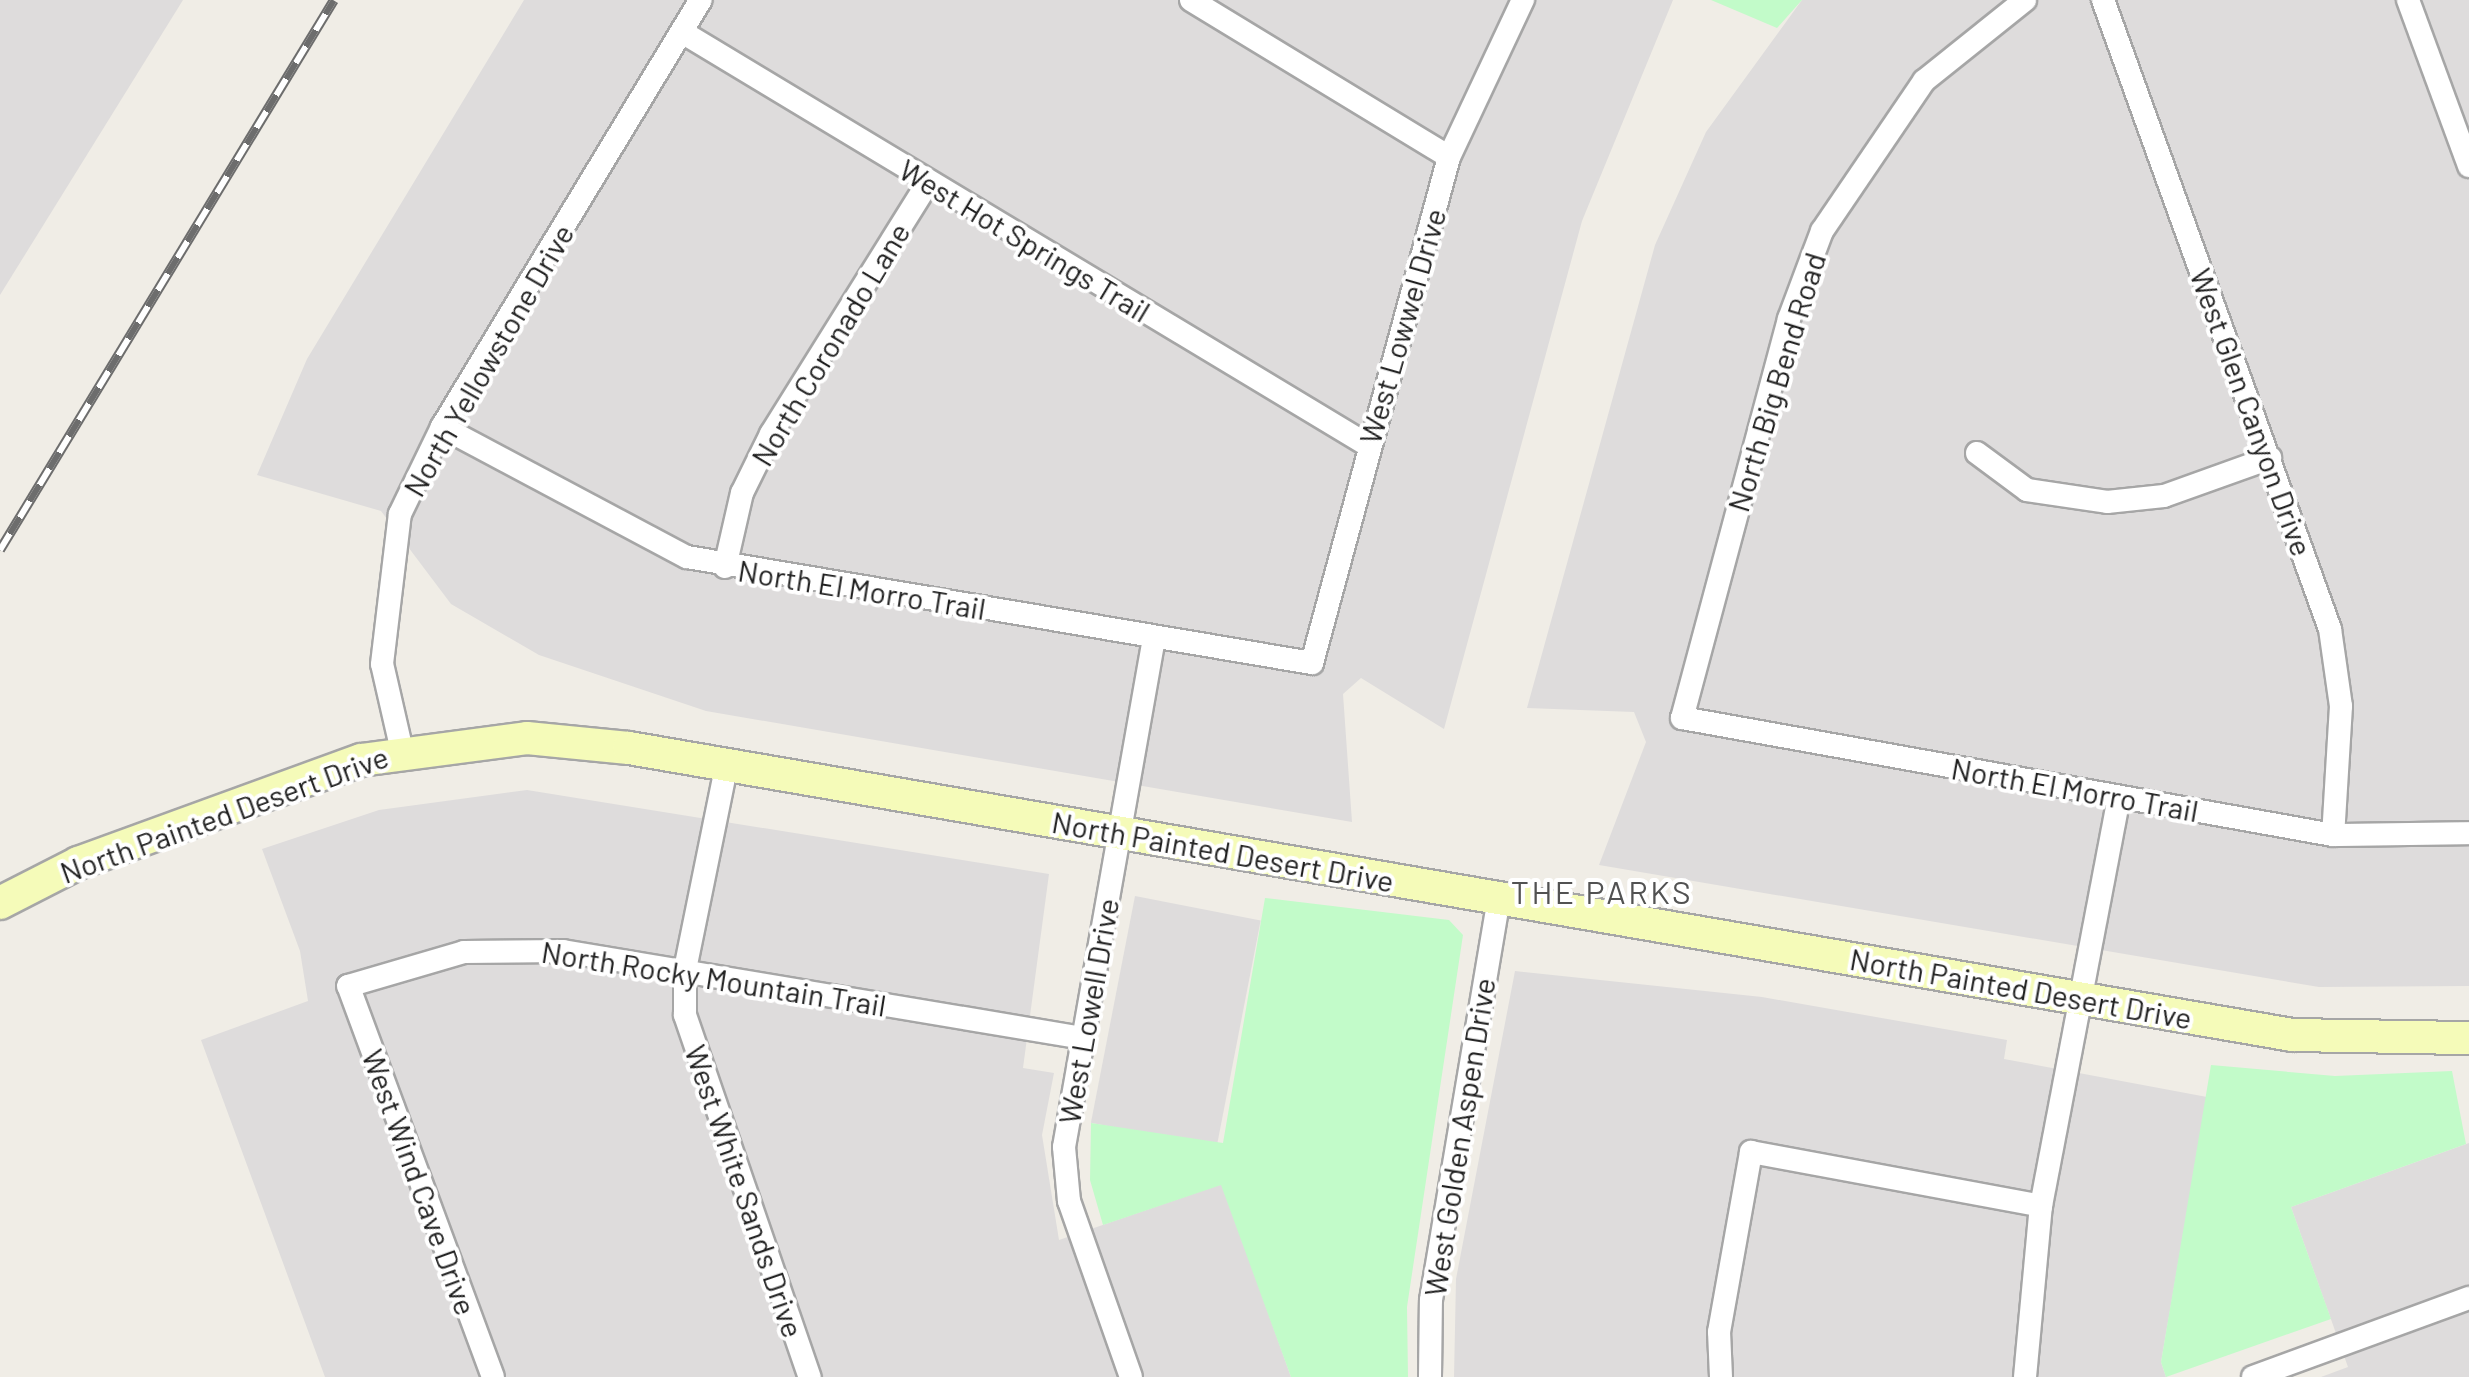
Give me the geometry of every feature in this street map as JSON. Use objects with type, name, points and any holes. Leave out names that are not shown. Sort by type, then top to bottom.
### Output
[{"type":"street","name":"North Yellowstone Drive","points":[[402,750],[382,664],[390,548],[442,427],[701,0]]},
{"type":"street","points":[[1191,0],[1449,157]]},
{"type":"street","name":"West Lowwel Drive","points":[[1312,663],[1449,157],[1523,0]]},
{"type":"street","name":"North Big Bend Road","points":[[1682,718],[1788,320],[1822,231],[1924,81],[2025,0]]},
{"type":"street","name":"West Glen Canyon Drive","points":[[2103,0],[2270,458],[2336,654],[2333,835]]},
{"type":"street","points":[[2408,0],[2469,166]]},
{"type":"street","name":"West Hot Springs Trail","points":[[682,32],[1369,446]]},
{"type":"street","name":"North Coronado Lane","points":[[725,566],[742,493],[771,434],[928,183]]},
{"type":"street","name":"North El Morro Trail","points":[[442,427],[649,544],[725,566],[1312,663]]},
{"type":"street","points":[[1978,453],[2026,490],[2107,502],[2164,496],[2270,458]]},
{"type":"street","name":"West Lowell Drive","points":[[1131,1377],[1069,1202],[1064,1147],[1154,638]]},
{"type":"street","name":"North El Morro Trail","points":[[1682,718],[2333,835],[2469,833]]},
{"type":"street","name":"North Painted Desert Drive","points":[[0,903],[78,864],[402,750],[527,738],[1121,832],[2292,1034],[2469,1038]]},
{"type":"street","name":"West White Sands Drive","points":[[726,768],[685,970],[694,1054],[810,1377]]},
{"type":"street","points":[[2025,1377],[2041,1206],[2118,797]]},
{"type":"street","name":"West Golden Aspen Drive","points":[[1430,1377],[1431,1300],[1498,899]]},
{"type":"street","name":"North Rocky Mountain Trail","points":[[348,986],[503,949],[685,970],[1083,1038]]},
{"type":"street","name":"West Wind Cave Drive","points":[[348,986],[492,1377]]},
{"type":"street","points":[[1721,1377],[1719,1332],[1751,1152],[2041,1206]]},
{"type":"street","points":[[2253,1377],[2311,1367],[2469,1298]]},
{"type":"shaded area","points":[[0,0],[183,0],[0,295]]},
{"type":"shaded area","points":[[524,0],[1673,0],[1582,221],[1444,729],[1361,678],[1343,694],[1352,822],[706,711],[539,655],[451,604],[381,511],[257,475],[307,359]]},
{"type":"shaded area","points":[[1802,0],[2469,0],[2469,986],[2319,987],[1599,865],[1646,742],[1634,712],[1527,708],[1655,245],[1706,132]]},
{"type":"shaded area","points":[[527,790],[1049,874],[1023,1068],[1054,1073],[1042,1135],[1059,1240],[1222,1184],[1291,1377],[325,1377],[201,1040],[308,1001],[300,951],[262,849],[379,810]]},
{"type":"shaded area","points":[[1135,896],[1261,920],[1217,1147],[1091,1123]]},
{"type":"shaded area","points":[[1515,971],[1762,997],[2007,1040],[2004,1059],[2207,1097],[2161,1362],[2166,1377],[1454,1377],[1456,1279]]},
{"type":"shaded area","points":[[2469,1143],[2469,1377],[2321,1377],[2348,1367],[2291,1207]]},
{"type":"green space","points":[[1711,0],[1802,0],[1777,28]]},
{"type":"green space","points":[[1265,898],[1449,920],[1463,935],[1407,1307],[1408,1377],[1291,1377],[1221,1185],[1103,1225],[1090,1180],[1091,1123],[1223,1143]]},
{"type":"green space","points":[[2211,1065],[2335,1076],[2452,1071],[2466,1144],[2291,1207],[2331,1319],[2166,1377],[2161,1362]]},
{"type":"railway","points":[[0,550],[334,0]]},
{"type":"district","name":"THE PARKS","points":[[1602,891]]}]
